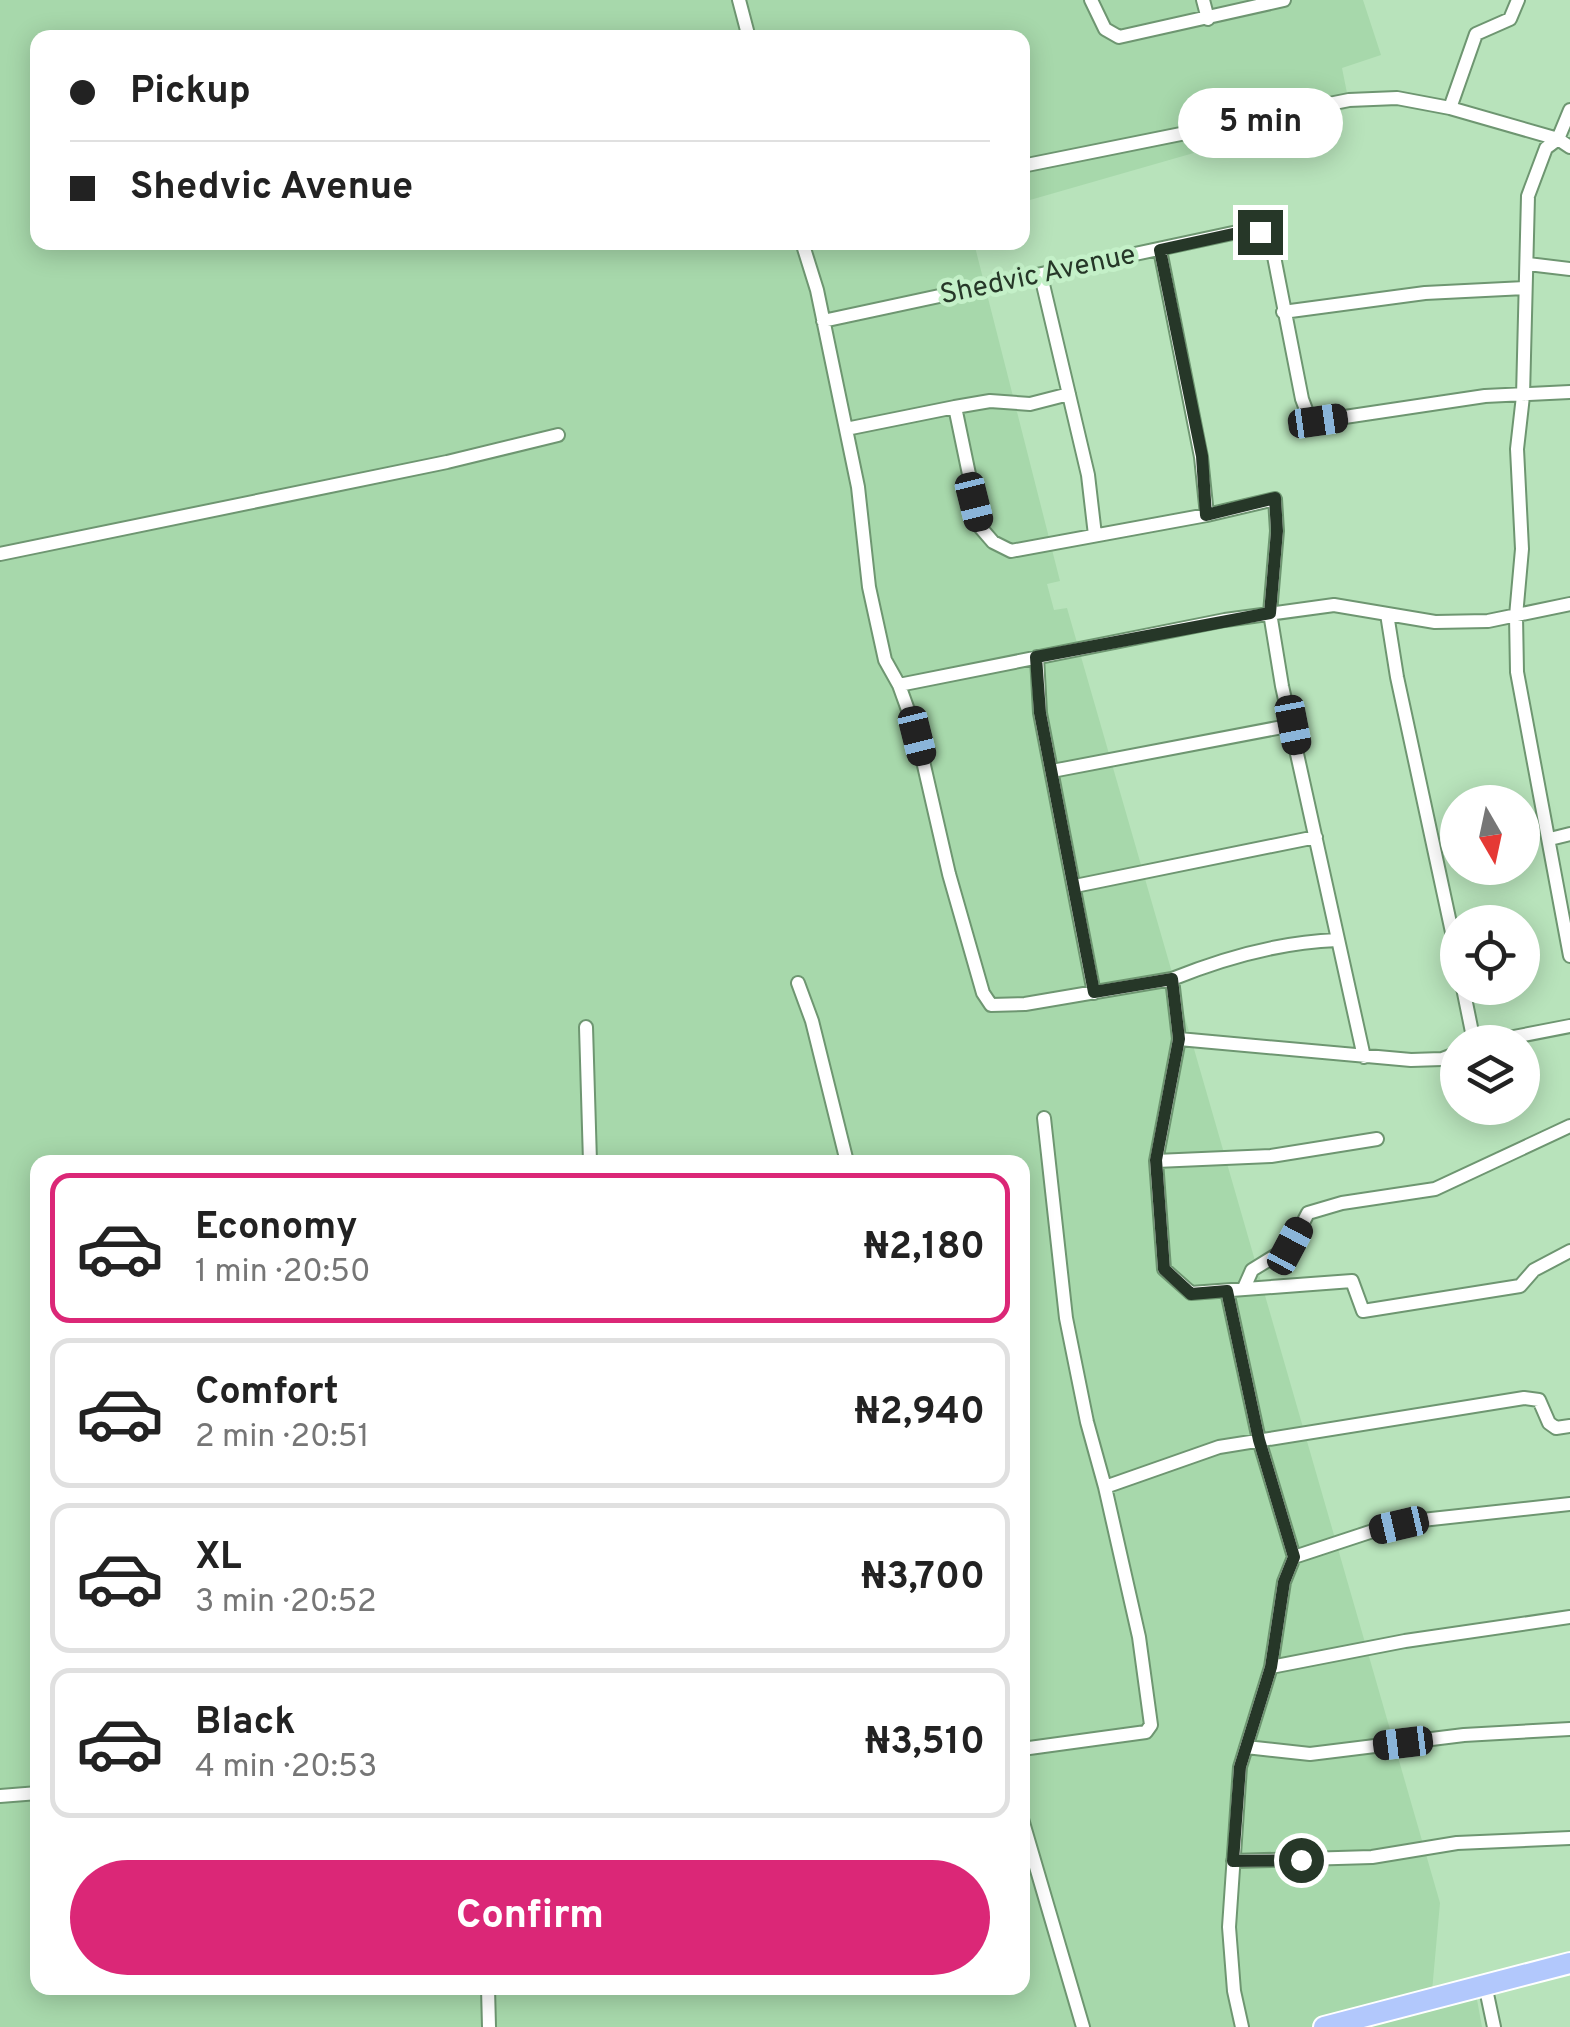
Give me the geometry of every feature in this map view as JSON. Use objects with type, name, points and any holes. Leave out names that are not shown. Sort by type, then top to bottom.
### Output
[{"type":"highway","points":[[1324,2027],[1570,1963]]},
{"type":"highway","points":[[1365,2027],[1570,1973]]},
{"type":"street","points":[[738,0],[747,30]]},
{"type":"street","points":[[1091,0],[1105,29],[1118,37],[1284,0]]},
{"type":"street","points":[[1203,0],[1208,18]]},
{"type":"street","points":[[1450,108],[1476,34],[1510,18],[1518,0]]},
{"type":"street","points":[[1030,164],[1349,100],[1397,98],[1450,108],[1564,143]]},
{"type":"street","points":[[1564,143],[1570,110]]},
{"type":"street","points":[[1564,143],[1546,148],[1528,196],[1518,449],[1522,548],[1516,616],[1517,672],[1570,956]]},
{"type":"street","name":"Shedvic Avenue","points":[[823,321],[1242,232],[1260,232],[1270,236],[1280,276],[1283,312],[1308,415],[1318,421],[1485,396],[1523,396]]},
{"type":"street","points":[[804,250],[858,487],[869,588],[885,660],[899,684],[917,736],[964,931],[991,1005],[1025,1004],[1172,979],[1204,966],[1289,946],[1338,940]]},
{"type":"street","points":[[1160,250],[1202,456],[1206,515]]},
{"type":"street","points":[[1528,264],[1570,268]]},
{"type":"street","points":[[1041,276],[1088,476],[1095,535]]},
{"type":"street","points":[[1283,312],[1425,293],[1526,288]]},
{"type":"street","points":[[1523,396],[1570,392]]},
{"type":"street","points":[[846,428],[990,401],[1030,404],[1069,394]]},
{"type":"street","points":[[955,407],[980,527],[1011,552],[1275,498],[1277,531],[1270,613],[1282,686],[1364,1057]]},
{"type":"street","points":[[0,554],[447,462],[558,435]]},
{"type":"street","points":[[899,684],[1334,604],[1434,622],[1488,621],[1570,604]]},
{"type":"street","points":[[1387,614],[1396,678],[1446,905]]},
{"type":"street","points":[[1036,657],[1040,713],[1094,992]]},
{"type":"street","points":[[1052,771],[1293,725]]},
{"type":"street","points":[[1550,839],[1570,834]]},
{"type":"street","points":[[1076,886],[1316,837]]},
{"type":"street","points":[[1172,979],[1179,1039],[1156,1160],[1164,1269],[1191,1294],[1352,1281],[1363,1311],[1520,1286],[1534,1270],[1570,1251]]},
{"type":"street","points":[[798,983],[812,1021],[845,1155]]},
{"type":"street","points":[[1540,1032],[1570,1026]]},
{"type":"street","points":[[586,1027],[590,1155]]},
{"type":"street","points":[[1179,1039],[1364,1057],[1440,1059]]},
{"type":"street","points":[[1030,1748],[1146,1732],[1152,1725],[1139,1636],[1066,1318],[1044,1118]]},
{"type":"street","points":[[1244,1288],[1252,1270],[1290,1246],[1308,1213],[1342,1203],[1435,1188],[1570,1126]]},
{"type":"street","points":[[1156,1160],[1271,1156],[1377,1139]]},
{"type":"street","points":[[1227,1291],[1259,1440],[1294,1557],[1284,1582],[1271,1667],[1240,1767],[1229,1927],[1234,1991],[1242,2027]]},
{"type":"street","points":[[1105,1486],[1219,1447],[1524,1398],[1539,1400],[1549,1423],[1556,1428],[1570,1426]]},
{"type":"street","points":[[1294,1557],[1376,1530],[1422,1520],[1570,1504]]},
{"type":"street","points":[[1271,1667],[1444,1635],[1570,1618]]},
{"type":"street","points":[[1246,1747],[1310,1754],[1464,1736],[1570,1729]]},
{"type":"street","points":[[0,1796],[30,1794]]},
{"type":"street","points":[[1233,1861],[1372,1858],[1456,1843],[1570,1838]]},
{"type":"street","points":[[1030,1846],[1084,2027]]},
{"type":"street","points":[[1487,1994],[1494,2027]]},
{"type":"street","points":[[488,1995],[489,2027]]},
{"type":"shaded area","points":[[0,0],[1363,0],[1381,55],[1342,68],[1350,108],[1030,200],[1030,30],[30,30],[30,250],[976,250],[1060,581],[1047,584],[1054,610],[1067,608],[1440,1903],[1432,1991],[1474,1983],[1482,2027],[0,2027]]},
{"type":"route","points":[[1260,232],[1242,232],[1160,250],[1202,456],[1206,515],[1275,498],[1277,531],[1270,613],[1036,657],[1040,713],[1094,992],[1172,979],[1179,1039],[1156,1160],[1164,1269],[1191,1294],[1227,1291],[1259,1440],[1294,1557],[1284,1582],[1271,1667],[1240,1767],[1233,1861],[1301,1860]]}]
